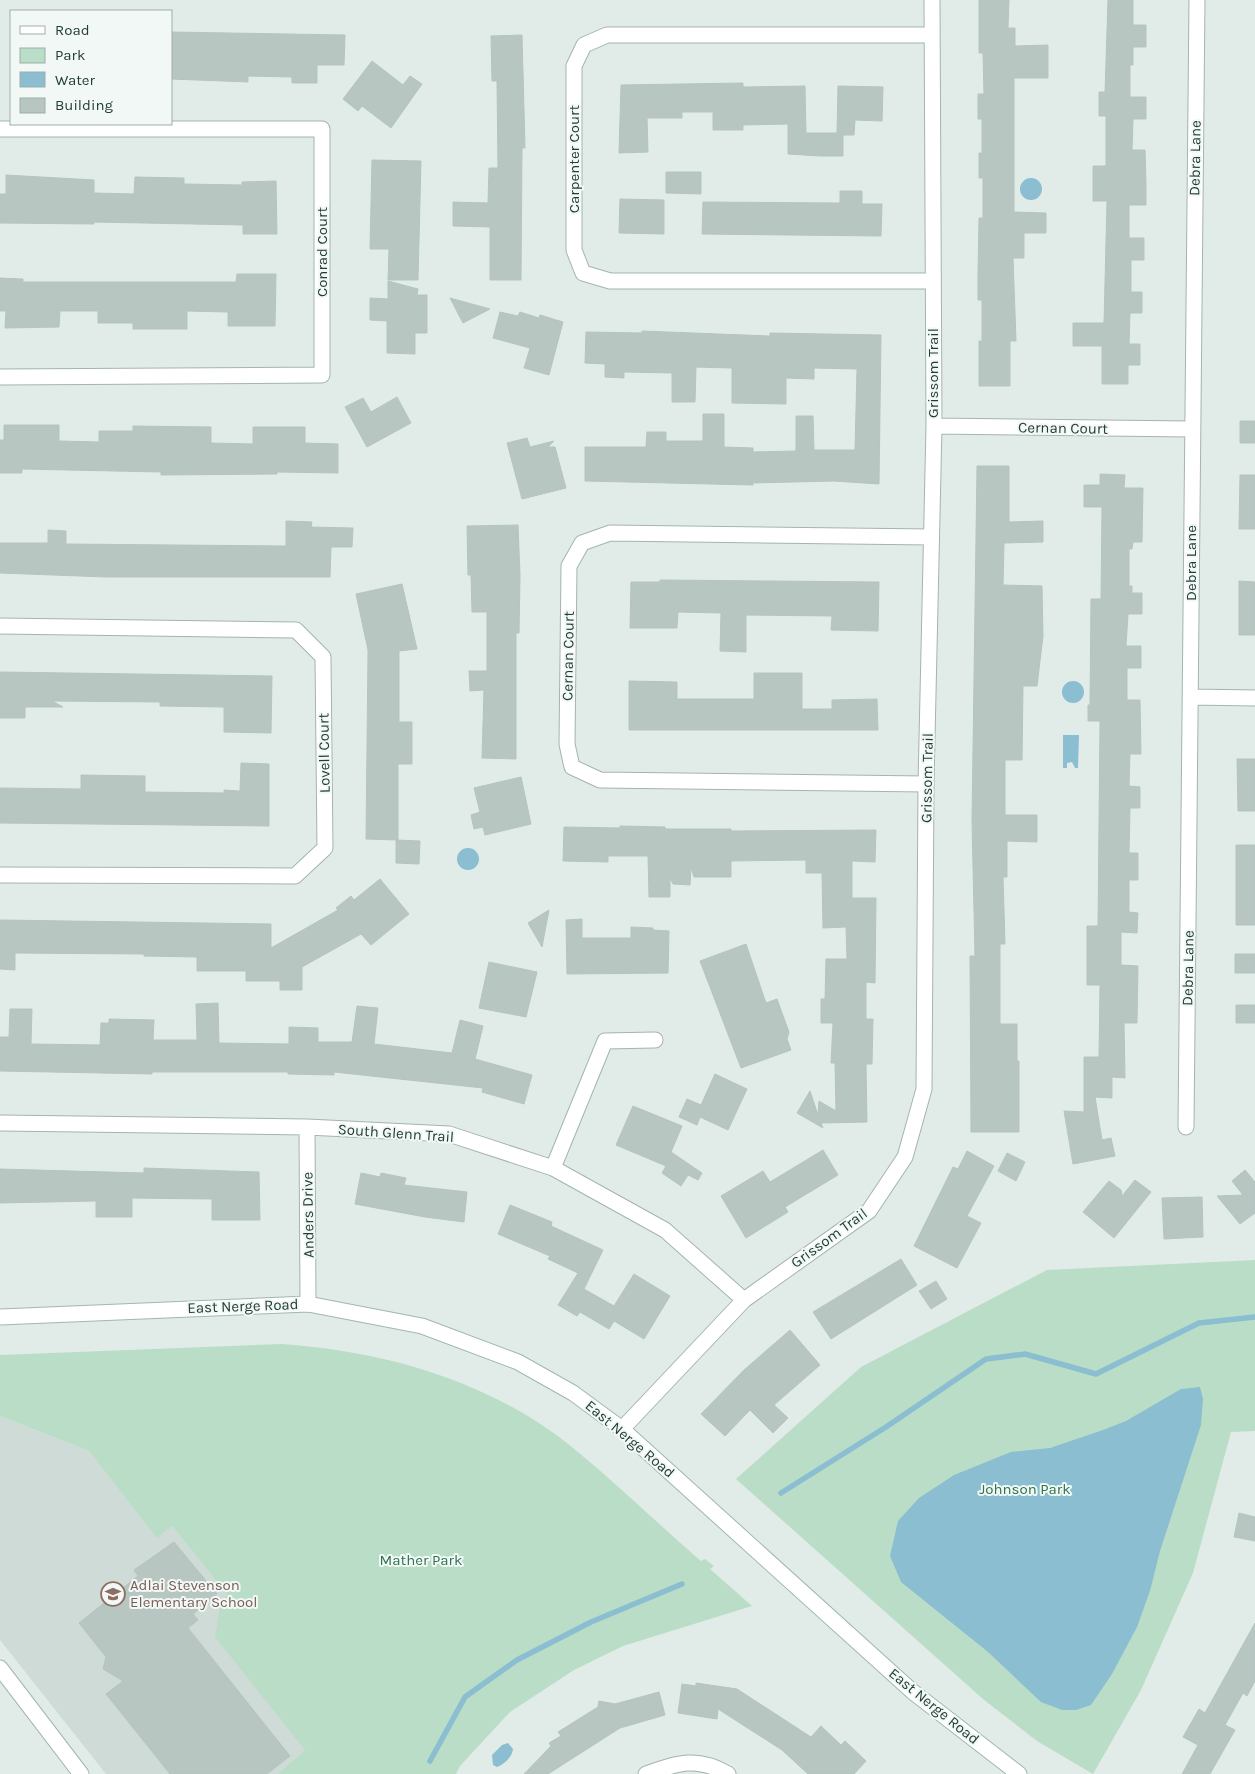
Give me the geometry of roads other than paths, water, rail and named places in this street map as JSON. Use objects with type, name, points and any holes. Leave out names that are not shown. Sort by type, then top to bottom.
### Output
[{"type":"street","name":"Grissom Trail","points":[[622,1428],[744,1300],[869,1210],[905,1157],[924,1089],[926,784],[934,426],[932,0]]},
{"type":"street","name":"Debra Lane","points":[[1186,1127],[1197,0]]},
{"type":"street","name":"Carpenter Court","points":[[932,35],[607,36],[584,45],[574,66],[574,250],[583,273],[610,281],[933,281]]},
{"type":"street","name":"Conrad Court","points":[[0,129],[322,129],[322,375],[0,377]]},
{"type":"street","name":"Cernan Court","points":[[934,426],[1192,429]]},
{"type":"street","name":"Cernan Court","points":[[926,784],[600,780],[572,766],[567,744],[569,566],[582,543],[610,533],[932,537]]},
{"type":"street","name":"Lovell Court","points":[[0,626],[296,630],[323,657],[326,848],[295,876],[0,876]]},
{"type":"street","points":[[1191,697],[1255,698]]},
{"type":"street","points":[[553,1168],[605,1041],[656,1040]]},
{"type":"street","name":"South Glenn Trail","points":[[0,1123],[307,1127],[449,1134],[553,1168],[665,1230],[744,1300]]},
{"type":"street","name":"Anders Drive","points":[[307,1127],[308,1304]]},
{"type":"street","name":"East Nerge Road","points":[[0,1317],[308,1304],[422,1326],[518,1362],[573,1393],[622,1428],[913,1692],[1019,1774]]},
{"type":"street","points":[[0,1668],[81,1774]]},
{"type":"street","points":[[646,1774],[679,1763],[712,1765],[728,1774]]},
{"type":"water","points":[[1031,178],[1041,185],[1042,189],[1035,199],[1031,200],[1021,193],[1020,189],[1027,179]]},
{"type":"water","points":[[1073,681],[1081,684],[1084,692],[1081,700],[1073,703],[1065,700],[1062,692],[1065,684]]},
{"type":"water","points":[[1063,735],[1079,735],[1078,768],[1075,768],[1072,762],[1067,763],[1067,768],[1063,768]]},
{"type":"water","points":[[468,848],[476,851],[479,859],[476,867],[468,870],[460,867],[457,859],[460,851]]},
{"type":"water","points":[[1200,1387],[1203,1399],[1201,1425],[1160,1551],[1150,1591],[1137,1627],[1112,1674],[1091,1705],[1076,1710],[1062,1710],[1041,1702],[988,1652],[901,1582],[890,1556],[898,1521],[919,1498],[954,1475],[1011,1452],[1050,1448],[1103,1430],[1126,1421],[1181,1389]]},
{"type":"water","points":[[508,1743],[513,1749],[510,1757],[500,1766],[493,1765],[492,1755],[502,1745]]},
{"type":"waterway","points":[[781,1493],[886,1427],[986,1359],[1025,1354],[1096,1374],[1199,1323],[1255,1317]]},
{"type":"waterway","points":[[430,1761],[465,1697],[517,1660],[591,1622],[682,1584]]},
{"type":"place","name":"Adlai Stevenson Elementary School","points":[[113,1594]]},
{"type":"park label","name":"Johnson Park","points":[[1025,1489]]},
{"type":"park label","name":"Mather Park","points":[[421,1560]]}]
